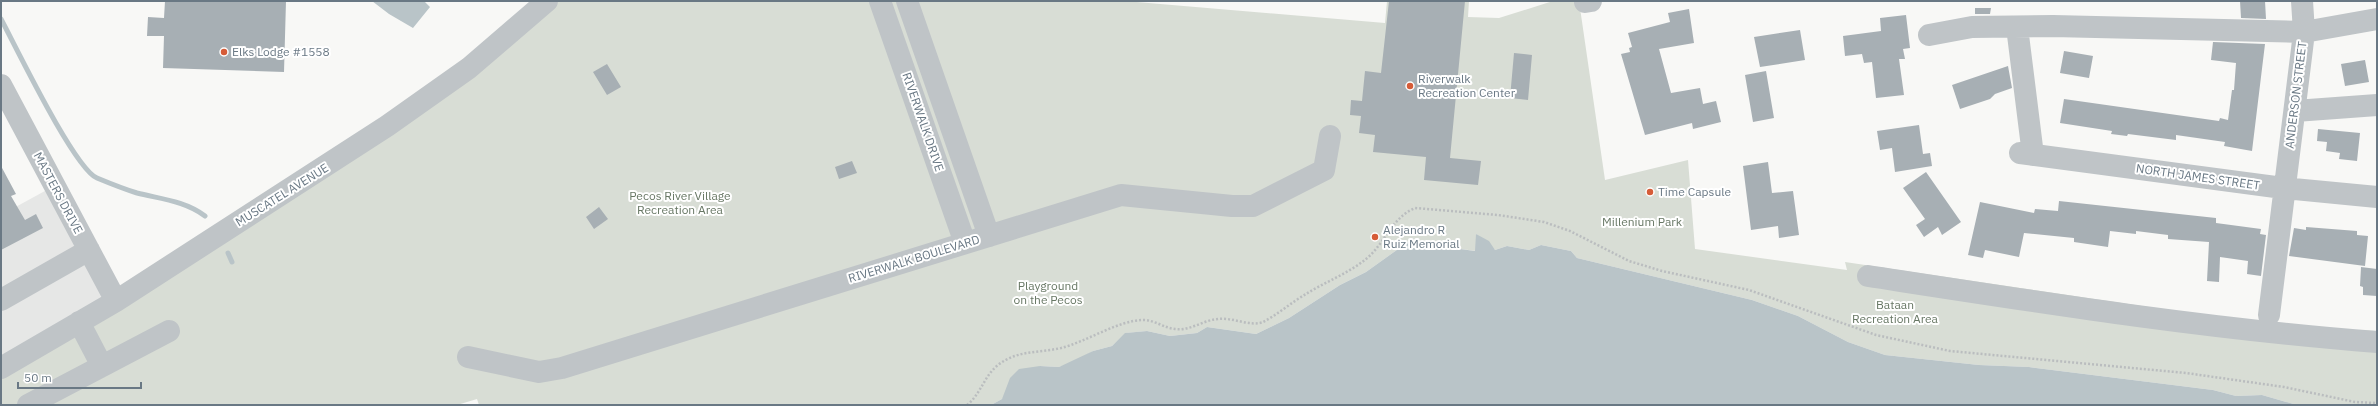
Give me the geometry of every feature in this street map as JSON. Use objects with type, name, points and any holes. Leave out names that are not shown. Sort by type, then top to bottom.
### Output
[{"type":"street","name":"MUSCATEL AVENUE","points":[[1,368],[116,301],[337,160],[416,107],[469,68],[547,1]]},
{"type":"street","name":"RIVERWALK DRIVE","points":[[880,1],[965,243]]},
{"type":"street","name":"RIVERWALK DRIVE","points":[[907,1],[989,236]]},
{"type":"street","name":"ANDERSON STREET","points":[[2268,314],[2304,32],[2302,1]]},
{"type":"street","points":[[1929,35],[1972,27],[2017,28],[2053,26],[2304,32],[2377,19]]},
{"type":"street","name":"NORTH JAMES STREET","points":[[2017,28],[2027,154],[2283,188],[2377,197]]},
{"type":"street","name":"MASTERS DRIVE","points":[[4,99],[116,301]]},
{"type":"street","points":[[2295,111],[2377,105]]},
{"type":"street","name":"RIVERWALK BOULEVARD","points":[[468,357],[513,368],[539,372],[550,371],[1121,195],[1232,206],[1253,206],[1324,170],[1330,136]]},
{"type":"street","points":[[1,300],[89,250]]},
{"type":"street","points":[[1868,276],[2138,317],[2276,334],[2377,342]]},
{"type":"street","points":[[79,322],[102,366]]},
{"type":"street","points":[[28,405],[169,332]]},
{"type":"path","points":[[967,405],[974,400],[990,372],[1005,360],[1028,351],[1062,348],[1130,322],[1153,321],[1174,329],[1185,330],[1217,319],[1231,318],[1254,324],[1264,321],[1310,291],[1367,258],[1394,223],[1408,211],[1415,208],[1498,215],[1544,222],[1570,231],[1624,258],[1662,271],[1749,290],[1876,335],[1950,351],[2186,373],[2284,387],[2355,402],[2377,403]]},
{"type":"shaded area","points":[[372,1],[424,1],[430,7],[413,28],[389,14]]},
{"type":"shaded area","points":[[54,186],[116,301],[1,368],[1,215]]},
{"type":"shaded area","points":[[1476,234],[1489,241],[1495,250],[1507,246],[1529,250],[1541,245],[1571,251],[1577,258],[1752,300],[1798,316],[1848,342],[1885,355],[1979,365],[2029,367],[2213,390],[2236,396],[2262,395],[2297,405],[991,405],[1002,399],[1010,378],[1019,369],[1040,366],[1059,367],[1093,351],[1112,346],[1125,333],[1147,331],[1170,336],[1197,333],[1207,327],[1256,334],[1289,318],[1340,285],[1366,272],[1408,242],[1475,251]]},
{"type":"green space","name":"Pecos River Village Recreation Area","points":[[547,1],[1125,1],[1385,23],[1387,1],[1469,1],[1468,17],[1499,18],[1553,1],[1579,1],[1605,180],[1688,160],[1695,249],[1847,270],[1845,262],[2277,326],[2377,331],[2377,405],[2297,405],[2262,395],[2236,396],[2213,390],[2029,367],[1979,365],[1885,355],[1848,342],[1798,316],[1752,300],[1577,258],[1571,251],[1541,245],[1529,250],[1507,246],[1495,250],[1476,234],[1476,251],[1408,242],[1366,272],[1340,285],[1289,318],[1256,334],[1207,327],[1197,333],[1170,336],[1147,331],[1126,333],[1112,346],[1093,351],[1074,362],[1059,367],[1040,366],[1002,399],[991,405],[479,405],[477,399],[457,405],[1,405],[1,368],[337,160]]},
{"type":"building","name":"Elks Lodge #1558","points":[[165,1],[286,1],[284,72],[163,68],[164,36],[147,36],[148,17],[164,18]]},
{"type":"building","name":"Riverwalk Recreation Center","points":[[1389,1],[1465,1],[1450,158],[1481,161],[1478,185],[1424,180],[1426,157],[1373,152],[1375,135],[1359,133],[1361,116],[1350,115],[1351,100],[1362,101],[1365,71],[1381,73]]},
{"type":"building","points":[[2240,1],[2265,1],[2266,19],[2241,18]]},
{"type":"building","points":[[1975,8],[1991,8],[1990,14],[1975,14]]},
{"type":"building","points":[[1689,9],[1694,43],[1659,49],[1671,93],[1700,88],[1703,104],[1716,101],[1721,122],[1693,129],[1692,123],[1645,135],[1621,54],[1630,52],[1629,48],[1632,47],[1628,33],[1670,22],[1668,13]]},
{"type":"building","points":[[1906,15],[1910,48],[1903,49],[1905,59],[1899,59],[1904,95],[1876,98],[1872,62],[1864,63],[1862,54],[1845,56],[1843,36],[1881,31],[1880,18]]},
{"type":"building","points":[[1800,30],[1805,60],[1760,67],[1754,37]]},
{"type":"building","points":[[2213,42],[2265,44],[2252,151],[2224,146],[2225,142],[2176,135],[2176,140],[2128,134],[2127,136],[2111,134],[2112,131],[2060,123],[2064,99],[2219,121],[2220,118],[2228,120],[2232,90],[2234,90],[2236,63],[2211,60]]},
{"type":"building","points":[[2064,51],[2093,56],[2089,78],[2060,73]]},
{"type":"building","points":[[1514,53],[1532,55],[1528,100],[1510,98]]},
{"type":"building","points":[[2365,60],[2369,82],[2345,86],[2341,64]]},
{"type":"building","points":[[607,64],[621,87],[607,95],[593,72]]},
{"type":"building","points":[[2008,66],[2012,88],[1995,94],[1990,99],[1960,109],[1952,85]]},
{"type":"building","points":[[1766,71],[1774,118],[1753,122],[1745,75]]},
{"type":"building","points":[[1919,125],[1923,154],[1930,153],[1932,166],[1895,172],[1892,148],[1880,150],[1877,131]]},
{"type":"building","points":[[2318,129],[2360,133],[2357,161],[2339,159],[2340,153],[2326,151],[2327,142],[2317,141]]},
{"type":"building","points":[[852,161],[857,173],[839,179],[835,167]]},
{"type":"building","points":[[1768,162],[1772,193],[1793,191],[1799,235],[1779,238],[1778,226],[1751,230],[1743,166]]},
{"type":"building","points":[[1,166],[16,194],[11,196],[25,220],[36,214],[43,228],[1,250]]},
{"type":"building","points":[[1926,172],[1961,222],[1942,235],[1938,227],[1924,237],[1916,225],[1925,219],[1903,188]]},
{"type":"building","points":[[2059,201],[2216,218],[2216,223],[2261,229],[2260,234],[2266,235],[2261,276],[2247,274],[2248,261],[2220,257],[2219,282],[2207,281],[2209,242],[2168,239],[2168,235],[2136,231],[2136,234],[2110,231],[2108,247],[2074,242],[2074,238],[2024,233],[2019,257],[1985,250],[1983,258],[1968,255],[1980,202],[2034,213],[2035,209],[2058,211]]},
{"type":"building","points":[[599,207],[608,219],[594,229],[586,217]]},
{"type":"building","points":[[2306,227],[2357,231],[2357,235],[2368,236],[2365,266],[2289,256],[2294,228],[2306,230]]},
{"type":"building","points":[[2361,267],[2377,269],[2377,296],[2363,295],[2363,287],[2360,286]]},
{"type":"waterway","points":[[1,19],[60,131],[74,153],[87,169],[97,178],[112,184],[137,193],[181,204],[205,216]]},
{"type":"waterway","points":[[228,253],[232,262]]},
{"type":"place","name":"Elks Lodge #1558","points":[[224,52]]},
{"type":"place","name":"Riverwalk Recreation Center","points":[[1410,86]]},
{"type":"place","name":"Time Capsule","points":[[1650,192]]},
{"type":"place","name":"Alejandro R Ruiz Memorial","points":[[1375,237]]},
{"type":"park label","name":"Millenium Park","points":[[1642,222]]},
{"type":"park label","name":"Playground on the Pecos","points":[[1048,293]]},
{"type":"park label","name":"Bataan Recreation Area","points":[[1895,312]]}]
